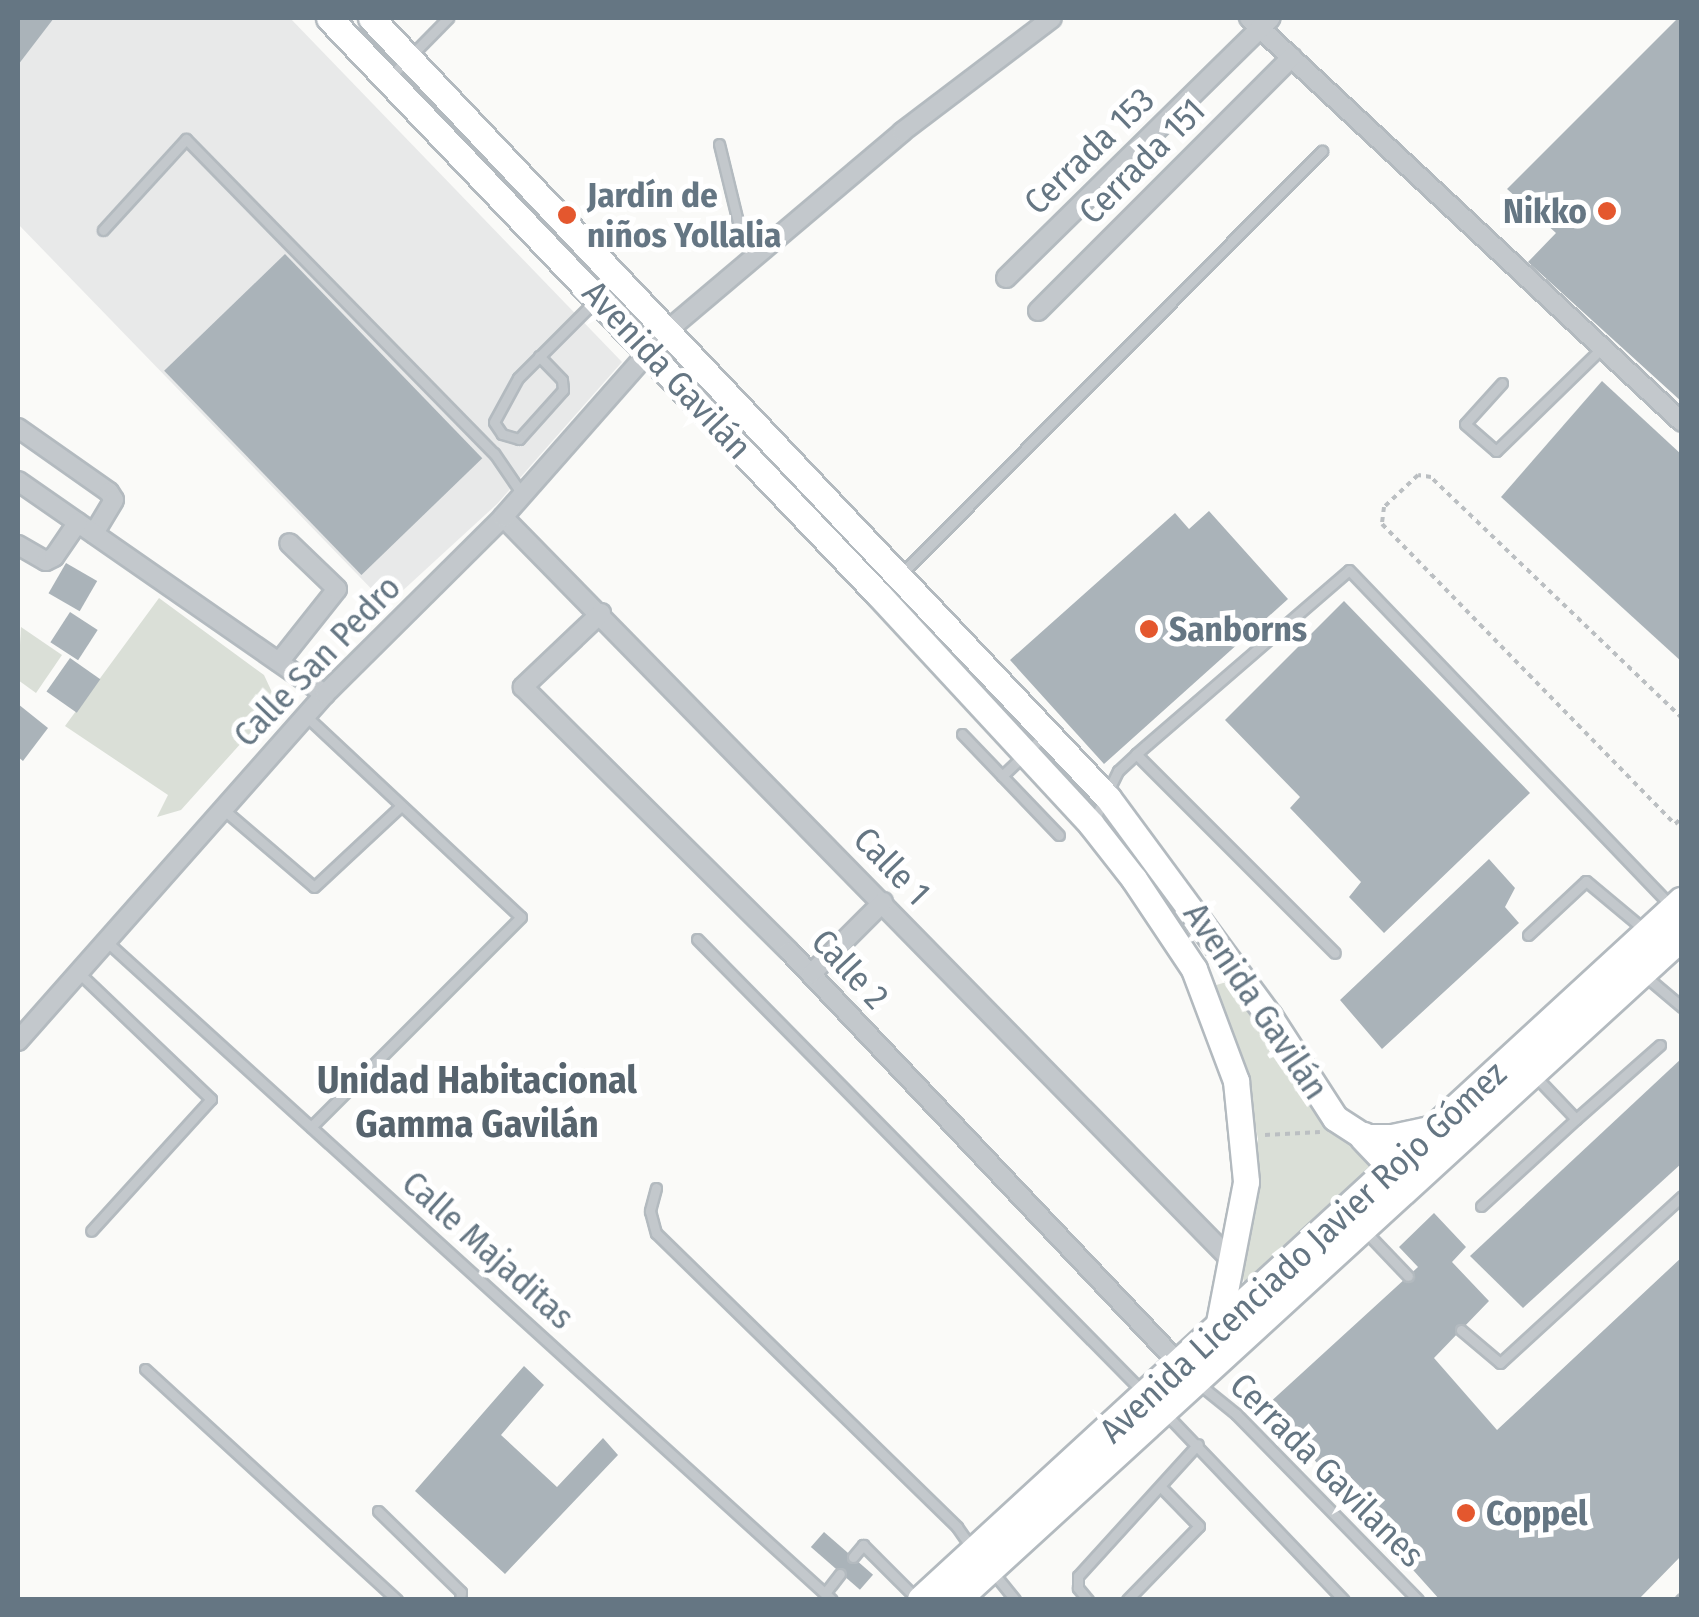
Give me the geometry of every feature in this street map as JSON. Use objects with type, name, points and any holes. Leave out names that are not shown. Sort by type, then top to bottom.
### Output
[{"type":"main road","name":"Avenida Gavilán","points":[[329,18],[879,595],[1092,824],[1134,879],[1194,969],[1230,1063],[1244,1136],[1246,1182],[1217,1332]]},
{"type":"main road","name":"Avenida Gavilán","points":[[371,18],[1108,798],[1159,861],[1336,1118],[1357,1134]]},
{"type":"main road","points":[[1134,879],[1159,861]]},
{"type":"main road","name":"Avenida Licenciado Javier Rojo Gómez","points":[[1188,1374],[1217,1332],[1255,1313],[1363,1229],[1438,1127],[1648,932],[1679,916]]},
{"type":"main road","name":"Avenida Licenciado Javier Rojo Gómez","points":[[920,1600],[982,1560],[1402,1176],[1532,1073],[1642,973],[1679,916]]},
{"type":"main road","points":[[1194,969],[1222,951]]},
{"type":"main road","points":[[1357,1134],[1438,1127]]},
{"type":"main road","points":[[1357,1134],[1402,1176]]},
{"type":"main road","name":"Avenida Licenciado Javier Rojo Gómez","points":[[956,1600],[982,1560]]},
{"type":"street","name":"Calle San Pedro","points":[[18,1041],[325,694],[503,517],[668,330],[754,254],[1052,18]]},
{"type":"street","points":[[1260,21],[1292,57],[1682,422]]},
{"type":"street","name":"Cerrada 153","points":[[1006,278],[1260,21]]},
{"type":"street","name":"Cerrada 151","points":[[1038,311],[1292,57]]},
{"type":"street","points":[[18,428],[114,500],[94,533]]},
{"type":"street","points":[[18,481],[325,694]]},
{"type":"street","name":"Calle 1","points":[[503,517],[1233,1262]]},
{"type":"street","points":[[18,545],[46,561],[54,557],[78,522]]},
{"type":"street","points":[[279,662],[338,589],[288,543]]},
{"type":"street","name":"Calle 2","points":[[601,613],[523,687],[811,974],[1188,1374]]},
{"type":"street","points":[[811,974],[882,902]]},
{"type":"lane","points":[[388,79],[448,18]]},
{"type":"lane","points":[[103,230],[186,139],[494,453],[523,494]]},
{"type":"lane","points":[[719,144],[742,238],[754,254]]},
{"type":"lane","points":[[879,595],[1322,151]]},
{"type":"lane","points":[[539,356],[562,380],[563,390],[519,439],[502,434],[494,422],[503,400],[539,356],[598,298]]},
{"type":"lane","points":[[1502,383],[1464,424],[1496,452],[1602,348]]},
{"type":"lane","points":[[1092,824],[1108,798],[1118,770],[1349,570],[1679,916]]},
{"type":"lane","points":[[306,716],[521,917],[311,1126]]},
{"type":"lane","points":[[1002,776],[1048,732]]},
{"type":"lane","points":[[962,734],[1059,835]]},
{"type":"lane","points":[[1136,754],[1336,953]]},
{"type":"lane","points":[[223,809],[314,887],[401,806]]},
{"type":"lane","points":[[1528,934],[1586,881],[1648,932]]},
{"type":"lane","points":[[697,938],[1198,1444],[1344,1600]]},
{"type":"lane","name":"Calle Majaditas","points":[[106,940],[829,1596]]},
{"type":"lane","points":[[78,972],[210,1099],[91,1231]]},
{"type":"lane","points":[[1642,973],[1682,1007]]},
{"type":"lane","points":[[1480,1206],[1660,1045]]},
{"type":"lane","points":[[1532,1073],[1576,1119]]},
{"type":"lane","points":[[656,1188],[650,1211],[656,1233],[957,1527],[1015,1600]]},
{"type":"lane","points":[[1461,1330],[1500,1363],[1682,1196]]},
{"type":"lane","points":[[1363,1229],[1408,1276]]},
{"type":"lane","points":[[145,1370],[397,1600]]},
{"type":"lane","name":"Cerrada Gavilanes","points":[[1188,1374],[1236,1414],[1418,1600]]},
{"type":"lane","points":[[1088,1600],[1078,1588],[1078,1576],[1198,1444]]},
{"type":"lane","points":[[1127,1600],[1199,1526],[1161,1487]]},
{"type":"lane","points":[[378,1511],[461,1592],[460,1600]]},
{"type":"lane","points":[[854,1557],[863,1545],[920,1600]]},
{"type":"lane","points":[[829,1596],[840,1574]]},
{"type":"path","points":[[1682,718],[1431,476],[1418,475],[1384,508],[1382,524],[1675,824],[1682,818]]},
{"type":"path","points":[[1244,1136],[1357,1134]]},
{"type":"shaded area","points":[[18,18],[290,18],[622,362],[497,504],[387,605],[18,224]]},
{"type":"shaded area","points":[[670,346],[1096,803],[1187,921],[1191,938],[1187,940],[665,353]]},
{"type":"shaded area","points":[[159,598],[264,675],[277,703],[181,810],[157,817],[168,795],[65,726]]},
{"type":"shaded area","points":[[21,627],[62,655],[36,693],[18,680]]},
{"type":"shaded area","points":[[1233,980],[1384,1162],[1246,1288],[1238,1262],[1258,1139],[1245,1075],[1213,986]]},
{"type":"building","points":[[18,18],[54,18],[18,65]]},
{"type":"building","name":"Nikko","points":[[1682,18],[1682,402],[1528,262],[1556,233],[1507,189]]},
{"type":"building","points":[[285,254],[482,458],[361,575],[164,371]]},
{"type":"building","points":[[1602,381],[1682,455],[1682,662],[1501,497]]},
{"type":"building","name":"Sanborns","points":[[1209,511],[1288,599],[1104,764],[1010,660],[1175,513],[1189,529]]},
{"type":"building","points":[[66,563],[97,581],[80,611],[48,593]]},
{"type":"building","points":[[1344,601],[1530,793],[1384,933],[1349,897],[1361,882],[1290,808],[1300,797],[1225,720]]},
{"type":"building","points":[[70,612],[98,630],[78,660],[50,642]]},
{"type":"building","points":[[70,658],[100,679],[77,713],[46,692]]},
{"type":"building","points":[[18,704],[48,728],[23,761],[18,757]]},
{"type":"building","points":[[1489,859],[1515,888],[1505,907],[1519,923],[1382,1049],[1340,1000]]},
{"type":"building","points":[[1682,1058],[1682,1163],[1523,1308],[1470,1256]]},
{"type":"building","points":[[1434,1213],[1466,1247],[1452,1262],[1489,1301],[1434,1358],[1497,1430],[1682,1257],[1682,1555],[1638,1600],[1440,1600],[1266,1406],[1418,1267],[1399,1247]]},
{"type":"building","points":[[524,1366],[544,1385],[501,1435],[557,1487],[603,1438],[618,1455],[505,1574],[415,1491]]},
{"type":"building","points":[[824,1532],[873,1575],[860,1590],[811,1547]]},
{"type":"place","name":"Nikko","points":[[1607,211]]},
{"type":"place","name":"Jardín de niños Yollalia","points":[[567,215]]},
{"type":"place","name":"Sanborns","points":[[1149,629]]},
{"type":"place","name":"Coppel","points":[[1466,1513]]},
{"type":"district","name":"Unidad Habitacional Gamma Gavilán","points":[[477,1103]]}]
